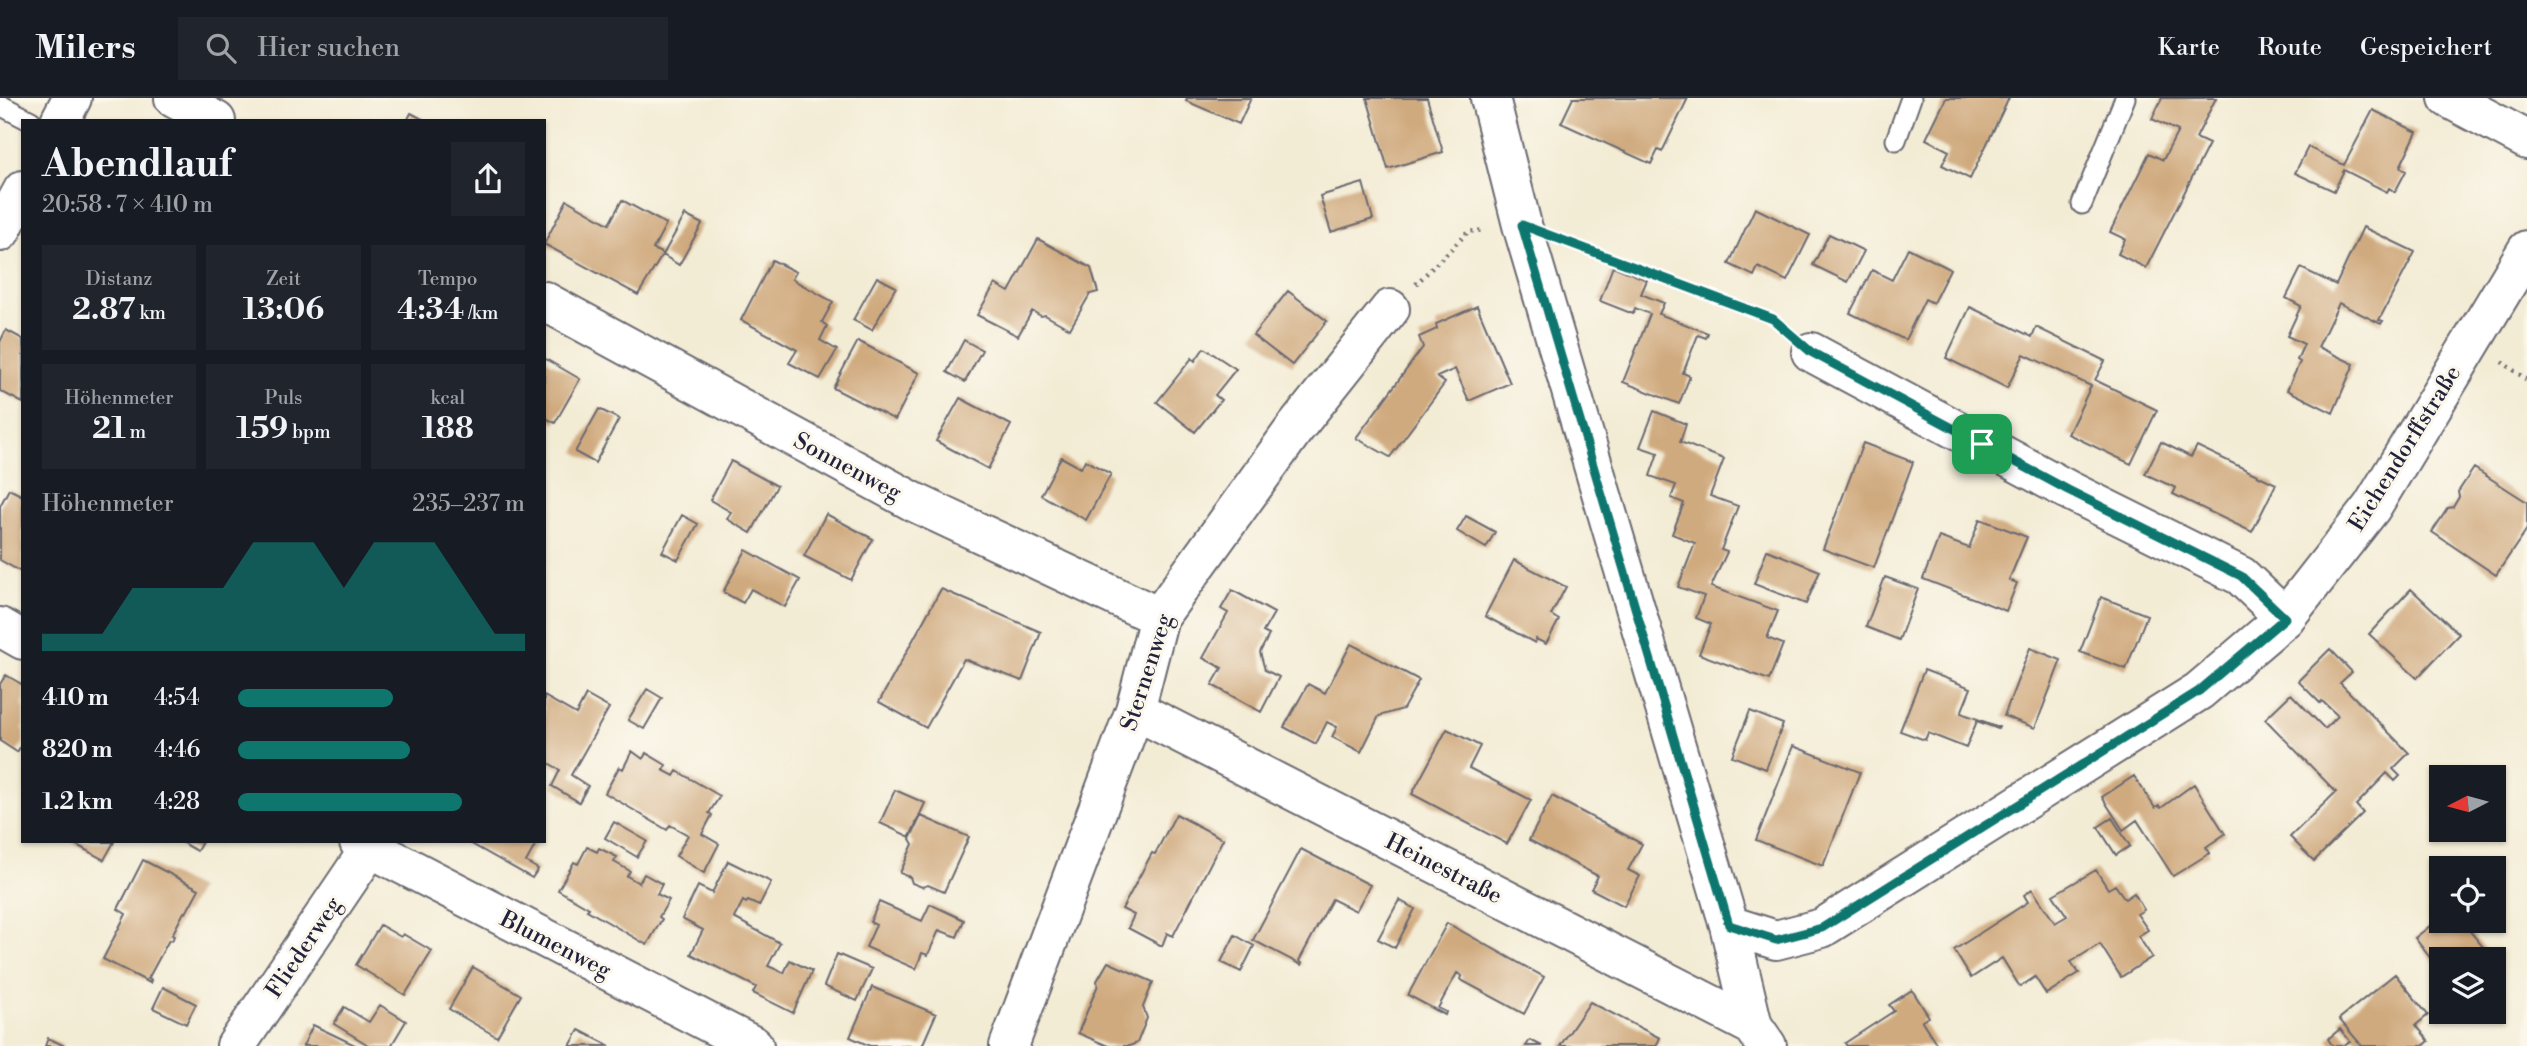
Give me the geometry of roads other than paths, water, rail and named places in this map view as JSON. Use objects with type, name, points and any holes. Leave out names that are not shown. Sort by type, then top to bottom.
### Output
[{"type":"street","points":[[61,119],[72,98]]},
{"type":"street","points":[[174,98],[212,119]]},
{"type":"street","points":[[1490,98],[1522,225],[1760,1036]]},
{"type":"street","points":[[2448,98],[2527,140]]},
{"type":"street","points":[[0,232],[21,194]]},
{"type":"street","name":"Eichendorffstraße","points":[[1729,925],[1776,940],[1822,928],[2199,691],[2285,618],[2372,506],[2527,250]]},
{"type":"street","name":"Sonnenweg","points":[[546,302],[914,502],[1159,617]]},
{"type":"street","name":"Sternenweg","points":[[1009,1046],[1135,710],[1159,617],[1293,431],[1390,309]]},
{"type":"street","points":[[1811,352],[2068,490],[2241,576],[2285,618]]},
{"type":"street","points":[[0,627],[21,639]]},
{"type":"street","name":"Heinestraße","points":[[1135,710],[1760,1036]]},
{"type":"street","name":"Fliederweg","points":[[236,1046],[364,845]]},
{"type":"street","name":"Blumenweg","points":[[364,845],[754,1046]]},
{"type":"lane","points":[[1896,140],[1911,98]]},
{"type":"lane","points":[[2082,204],[2125,98]]},
{"type":"lane","points":[[0,105],[27,119]]}]
